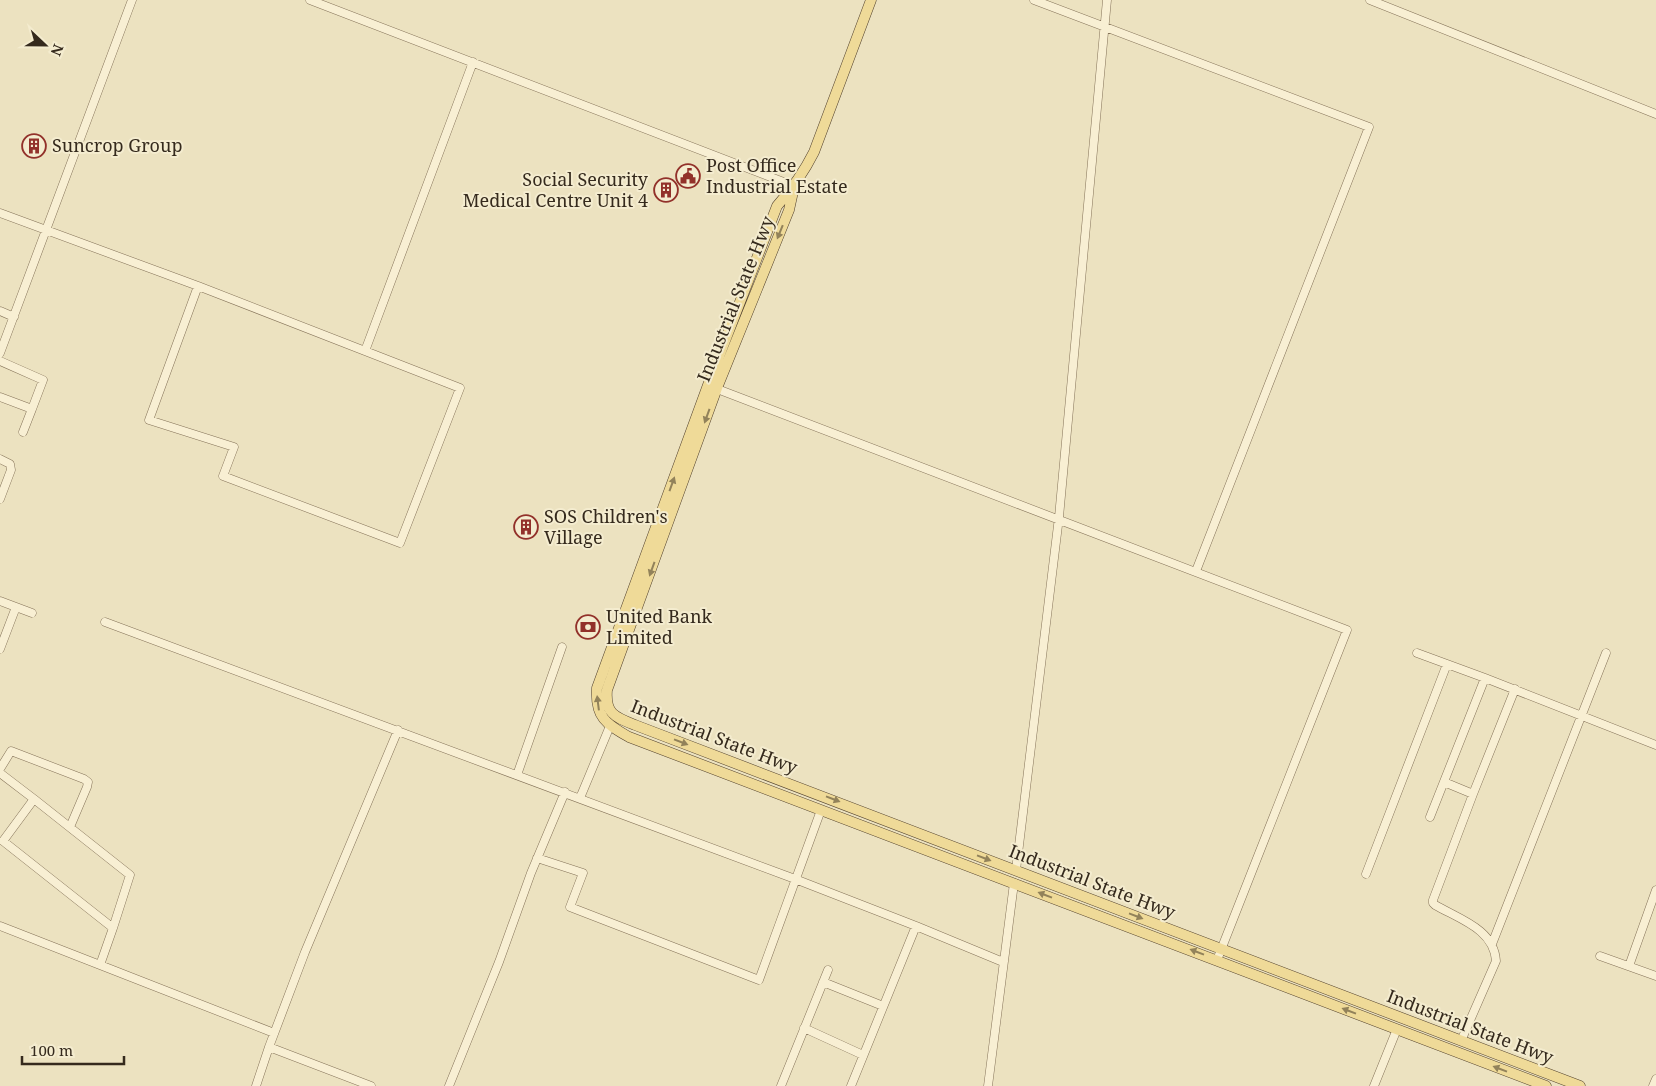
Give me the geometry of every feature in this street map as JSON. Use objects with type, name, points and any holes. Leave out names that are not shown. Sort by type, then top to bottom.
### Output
[{"type":"main road","name":"Industrial State Hwy","points":[[871,0],[814,152],[794,186],[789,210],[712,387],[598,688],[596,700],[598,711],[610,726],[629,737],[1546,1086]]},
{"type":"main road","name":"Industrial State Hwy","points":[[712,387],[607,690],[608,707],[617,718],[1580,1086]]},
{"type":"main road","points":[[955,861],[960,848]]},
{"type":"main road","points":[[1072,905],[1077,893]]},
{"type":"street","points":[[0,353],[132,0]]},
{"type":"street","points":[[310,0],[794,186]]},
{"type":"street","points":[[1034,0],[1369,127],[1196,571]]},
{"type":"street","points":[[1016,870],[1059,520],[1107,0]]},
{"type":"street","points":[[1370,0],[1656,114]]},
{"type":"street","points":[[365,351],[473,62]]},
{"type":"street","points":[[0,213],[198,286],[460,388],[400,543],[224,476],[234,447],[149,420],[198,286]]},
{"type":"street","points":[[0,311],[14,317]]},
{"type":"street","points":[[0,361],[43,380],[23,432]]},
{"type":"street","points":[[712,387],[1347,630],[1218,960]]},
{"type":"street","points":[[0,397],[32,409]]},
{"type":"street","points":[[0,459],[10,464],[11,470],[0,498]]},
{"type":"street","points":[[0,601],[32,613]]},
{"type":"street","points":[[0,649],[16,607]]},
{"type":"street","points":[[105,622],[795,879],[1003,962]]},
{"type":"street","points":[[517,775],[562,647]]},
{"type":"street","points":[[1416,653],[1515,689],[1656,745]]},
{"type":"street","points":[[1492,944],[1606,653]]},
{"type":"street","points":[[1366,874],[1447,664]]},
{"type":"street","points":[[1430,817],[1485,678]]},
{"type":"street","points":[[1462,1041],[1496,961],[1495,952],[1486,935],[1479,929],[1433,903],[1473,794],[1515,689]]},
{"type":"street","points":[[580,798],[610,726]]},
{"type":"street","points":[[256,1086],[305,952],[398,730]]},
{"type":"street","points":[[70,827],[88,787],[88,782],[11,751],[0,771],[34,799],[130,875],[100,965]]},
{"type":"street","points":[[1444,782],[1473,794]]},
{"type":"street","points":[[449,1086],[499,962],[537,858],[565,792]]},
{"type":"street","points":[[34,799],[1,842],[113,928]]},
{"type":"street","points":[[537,858],[583,873],[570,907],[759,980],[820,810]]},
{"type":"street","points":[[988,1086],[1014,883]]},
{"type":"street","points":[[1628,966],[1656,890]]},
{"type":"street","points":[[0,926],[274,1033]]},
{"type":"street","points":[[851,1086],[916,926]]},
{"type":"street","points":[[1600,956],[1656,976]]},
{"type":"street","points":[[792,1086],[781,1084],[828,970]]},
{"type":"street","points":[[823,982],[883,1006]]},
{"type":"street","points":[[804,1028],[863,1055]]},
{"type":"street","points":[[1374,1086],[1397,1029]]},
{"type":"street","points":[[269,1047],[370,1086]]},
{"type":"street","points":[[1653,1086],[1656,1079]]},
{"type":"place","name":"Suncrop Group","points":[[34,146]]},
{"type":"place","name":"Post Office Industrial Estate","points":[[688,176]]},
{"type":"place","name":"Social Security Medical Centre Unit 4","points":[[666,190]]},
{"type":"place","name":"SOS Children's Village","points":[[526,527]]},
{"type":"place","name":"United Bank Limited","points":[[588,627]]}]
